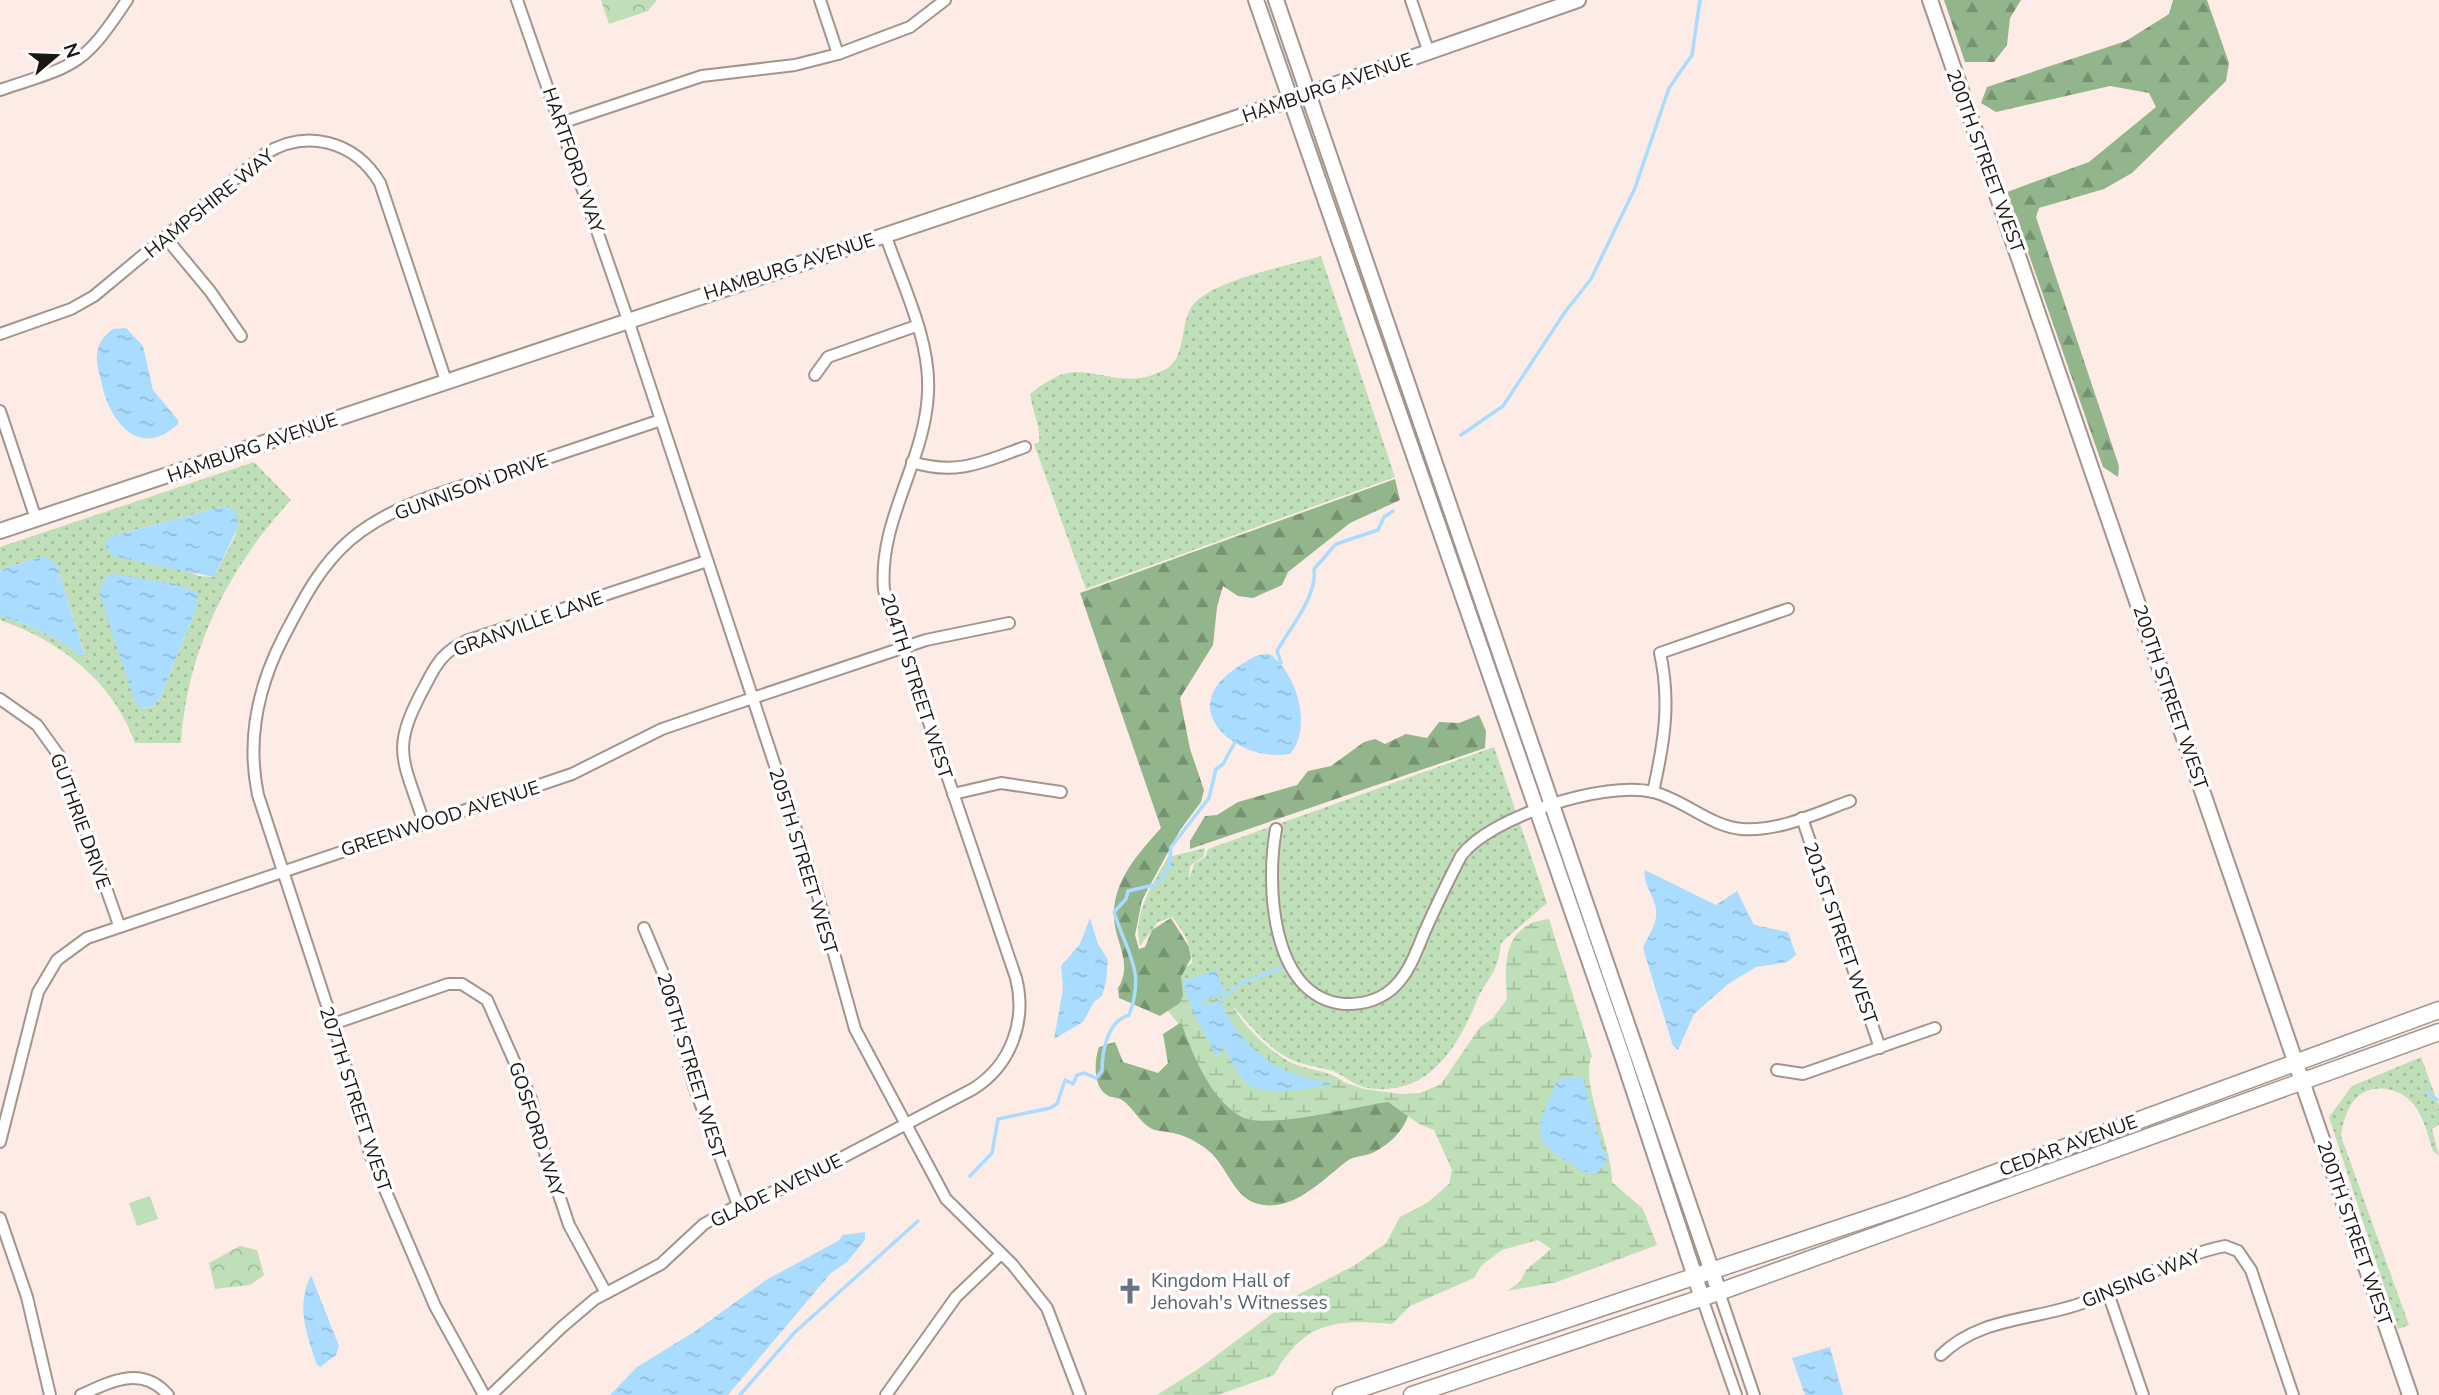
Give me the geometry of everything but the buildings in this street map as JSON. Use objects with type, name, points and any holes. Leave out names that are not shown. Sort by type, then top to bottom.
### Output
[{"type":"main road","name":"CEDAR AVENUE","points":[[1341,1395],[1908,1205],[2296,1060],[2439,1010]]},
{"type":"main road","name":"CEDAR AVENUE","points":[[1412,1395],[1719,1292],[2439,1032]]},
{"type":"street","points":[[0,90],[78,61],[97,44],[127,0]]},
{"type":"street","name":"HARTFORD WAY","points":[[517,0],[628,320]]},
{"type":"street","points":[[820,0],[838,54]]},
{"type":"street","points":[[561,123],[702,76],[795,65],[838,54],[910,27],[945,0]]},
{"type":"street","points":[[1256,0],[1299,97],[1553,806],[1754,1395]]},
{"type":"street","points":[[1276,0],[1299,97],[1536,812],[1736,1395]]},
{"type":"street","points":[[1411,0],[1429,53]]},
{"type":"street","name":"200TH STREET WEST","points":[[1930,0],[2410,1395]]},
{"type":"street","name":"HAMBURG AVENUE","points":[[0,531],[1299,97],[1574,1]]},
{"type":"street","name":"HAMPSHIRE WAY","points":[[0,334],[87,301],[270,151],[292,142],[314,140],[348,150],[366,163],[382,187],[446,381]]},
{"type":"street","name":"204TH STREET WEST","points":[[885,234],[927,364],[928,396],[912,462],[886,538],[883,568],[886,600],[1014,972]]},
{"type":"street","points":[[166,238],[210,291],[241,336]]},
{"type":"street","name":"205TH STREET WEST","points":[[628,320],[818,896],[849,1014],[903,1123],[946,1199],[1029,1283],[1047,1308],[1080,1395]]},
{"type":"street","points":[[814,374],[828,357],[916,327]]},
{"type":"street","points":[[0,411],[36,519]]},
{"type":"street","name":"GUNNISON DRIVE","points":[[282,870],[257,790],[253,751],[255,716],[274,656],[308,589],[327,564],[368,527],[403,507],[661,420]]},
{"type":"street","points":[[912,462],[933,468],[957,470],[1025,447]]},
{"type":"street","name":"GRANVILLE LANE","points":[[424,823],[404,764],[401,738],[408,716],[443,656],[466,641],[707,561]]},
{"type":"street","points":[[1653,792],[1667,722],[1665,677],[1660,653],[1788,609]]},
{"type":"street","name":"GREENWOOD AVENUE","points":[[0,1142],[4,1105],[34,1003],[43,981],[57,960],[76,944],[119,925],[572,774],[662,729],[902,648],[953,633],[1009,623]]},
{"type":"street","name":"GUTHRIE DRIVE","points":[[0,699],[37,724],[60,757],[119,925]]},
{"type":"street","points":[[953,794],[1001,783],[1061,792]]},
{"type":"street","points":[[1276,830],[1271,895],[1279,932],[1291,965],[1297,977],[1321,998],[1352,1004],[1370,1001],[1397,985],[1413,960],[1445,886],[1471,843],[1491,829],[1553,806],[1608,790],[1653,792],[1728,826],[1756,829],[1801,818],[1850,801]]},
{"type":"street","name":"201ST STREET WEST","points":[[1801,818],[1880,1048]]},
{"type":"street","name":"207TH STREET WEST","points":[[282,870],[333,1024],[369,1152],[397,1222],[448,1334],[484,1395]]},
{"type":"street","name":"206TH STREET WEST","points":[[643,928],[668,985],[694,1086],[738,1205]]},
{"type":"street","name":"GLADE AVENUE","points":[[491,1395],[562,1326],[606,1293],[661,1264],[704,1224],[738,1205],[784,1188],[973,1088],[996,1069],[1011,1047],[1018,1026],[1019,994],[1014,972]]},
{"type":"street","name":"GOSFORD WAY","points":[[333,1024],[448,984],[462,985],[487,1000],[531,1099],[569,1225],[606,1293]]},
{"type":"street","points":[[1777,1070],[1803,1074],[1935,1028]]},
{"type":"street","points":[[0,1218],[4,1243],[27,1297],[50,1395]]},
{"type":"street","name":"GINSING WAY","points":[[1941,1355],[1956,1340],[1980,1329],[2073,1306],[2108,1293],[2154,1269],[2217,1248],[2233,1248],[2243,1256],[2251,1270],[2293,1395]]},
{"type":"street","points":[[886,1395],[956,1297],[1001,1254]]},
{"type":"street","points":[[2108,1293],[2143,1395]]},
{"type":"street","points":[[81,1395],[128,1377],[155,1383],[168,1395]]},
{"type":"green space","points":[[601,0],[657,0],[648,11],[609,24]]},
{"type":"green space","points":[[1944,0],[2021,0],[2010,18],[2007,45],[1994,62],[1965,62]]},
{"type":"green space","points":[[2173,0],[2207,0],[2229,63],[2226,81],[2132,173],[2104,189],[2039,208],[2036,217],[2119,466],[2118,477],[2103,467],[2007,192],[2089,162],[2156,107],[2149,93],[2110,86],[1996,112],[1981,103],[1987,87],[2126,41],[2169,14]]},
{"type":"green space","points":[[1321,256],[1395,477],[1086,589],[1034,444],[1039,442],[1039,436],[1030,394],[1064,374],[1077,372],[1131,379],[1153,375],[1166,369],[1177,357],[1188,313],[1202,297],[1233,281]]},
{"type":"green space","points":[[254,462],[291,500],[248,554],[215,612],[192,675],[181,743],[135,743],[113,701],[82,666],[43,639],[0,620],[0,616],[32,627],[63,643],[80,656],[85,655],[57,565],[40,557],[0,570],[0,547]],"holes":[[[225,506],[236,511],[236,534],[214,577],[199,576],[112,536]],[[197,606],[160,698],[151,708],[143,708]]]},
{"type":"green space","points":[[1395,479],[1400,500],[1350,523],[1288,572],[1282,585],[1253,598],[1238,596],[1223,586],[1217,607],[1213,645],[1180,698],[1190,749],[1204,790],[1201,802],[1180,830],[1142,900],[1135,935],[1139,949],[1145,947],[1152,930],[1171,918],[1189,947],[1191,958],[1181,977],[1183,995],[1180,1003],[1160,1016],[1119,998],[1118,988],[1124,961],[1115,925],[1115,903],[1129,868],[1161,828],[1080,593]]},
{"type":"green space","points":[[1479,715],[1486,731],[1485,748],[1190,849],[1190,841],[1205,816],[1217,815],[1238,802],[1297,785],[1308,771],[1331,766],[1364,742],[1375,739],[1385,744],[1406,734],[1427,738],[1439,722],[1459,723]]},
{"type":"green space","points":[[1494,747],[1547,903],[1501,943],[1494,970],[1467,1022],[1448,1054],[1436,1068],[1406,1085],[1388,1089],[1362,1087],[1333,1071],[1302,1064],[1284,1056],[1260,1036],[1233,1006],[1251,1030],[1275,1053],[1292,1063],[1327,1073],[1348,1085],[1186,1033],[1168,1011],[1174,976],[1192,963],[1186,938],[1172,917],[1158,922],[1140,946],[1138,934],[1145,900],[1168,857],[1205,848],[1204,856],[1190,866],[1189,879],[1194,864],[1205,857],[1208,849]]},
{"type":"green space","points":[[1549,919],[1592,1056],[1589,1067],[1590,1081],[1612,1182],[1643,1209],[1657,1245],[1557,1282],[1507,1291],[1520,1282],[1526,1270],[1551,1249],[1538,1240],[1502,1250],[1481,1266],[1474,1278],[1410,1306],[1392,1324],[1353,1322],[1322,1328],[1309,1334],[1285,1357],[1274,1375],[1218,1395],[1157,1395],[1201,1367],[1299,1294],[1355,1265],[1386,1243],[1400,1217],[1427,1203],[1449,1184],[1452,1170],[1434,1130],[1419,1124],[1388,1102],[1269,1121],[1240,1116],[1228,1107],[1208,1082],[1181,1022],[1176,1008],[1192,986],[1226,1003],[1251,1036],[1283,1062],[1364,1089],[1400,1094],[1420,1093],[1441,1084],[1480,1027],[1493,1018],[1507,999],[1507,958],[1515,936],[1534,922]]},
{"type":"green space","points":[[1180,1023],[1200,1036],[1216,1062],[1391,1096],[1411,1106],[1406,1121],[1398,1134],[1386,1145],[1347,1161],[1305,1194],[1281,1204],[1255,1203],[1241,1194],[1216,1158],[1205,1148],[1174,1133],[1152,1129],[1126,1103],[1110,1097],[1099,1086],[1096,1059],[1099,1047],[1115,1042],[1123,1062],[1158,1073],[1168,1063],[1163,1034]]},
{"type":"green space","points":[[2421,1057],[2439,1106],[2439,1125],[2432,1129],[2439,1156],[2433,1151],[2423,1121],[2414,1105],[2409,1099],[2387,1089],[2367,1091],[2354,1101],[2349,1108],[2341,1136],[2409,1325],[2398,1329],[2329,1117],[2352,1086]]},
{"type":"green space","points":[[150,1196],[158,1219],[137,1226],[129,1203]]},
{"type":"green space","points":[[240,1246],[257,1250],[264,1275],[250,1285],[215,1289],[209,1263]]},
{"type":"water","points":[[126,328],[143,346],[153,390],[178,420],[178,424],[163,435],[149,438],[136,436],[116,419],[109,405],[103,391],[97,356],[102,340],[113,329]]},
{"type":"water","points":[[225,506],[236,511],[238,527],[214,577],[113,556],[104,545],[112,536]]},
{"type":"water","points":[[40,557],[50,559],[57,565],[85,656],[80,656],[43,632],[0,616],[0,570]]},
{"type":"water","points":[[107,575],[175,584],[198,593],[197,606],[160,698],[151,708],[140,707],[133,696],[99,592]]},
{"type":"water","points":[[1270,654],[1288,674],[1299,701],[1300,730],[1297,743],[1290,754],[1270,755],[1233,742],[1220,730],[1212,716],[1211,700],[1218,684],[1248,660]]},
{"type":"water","points":[[1645,870],[1716,905],[1737,891],[1754,925],[1788,932],[1796,955],[1787,962],[1756,967],[1728,984],[1694,1014],[1678,1050],[1673,1046],[1643,948],[1656,914],[1645,879]]},
{"type":"water","points":[[1090,918],[1098,944],[1108,960],[1102,996],[1094,1002],[1083,1022],[1054,1039],[1063,989],[1061,966],[1080,944]]},
{"type":"water","points":[[1216,970],[1225,993],[1202,1001],[1204,1006],[1220,1000],[1228,1018],[1251,1047],[1281,1068],[1317,1081],[1336,1083],[1289,1090],[1262,1090],[1245,1082],[1219,1041],[1222,1049],[1217,1057],[1192,1010],[1182,981]]},
{"type":"water","points":[[1569,1077],[1583,1078],[1603,1151],[1608,1155],[1604,1166],[1597,1173],[1585,1172],[1568,1162],[1546,1145],[1541,1137],[1542,1119],[1555,1085],[1558,1080]]},
{"type":"water","points":[[865,1232],[865,1240],[847,1262],[831,1273],[728,1395],[610,1395],[637,1367],[694,1332],[766,1280],[838,1241],[843,1235]]},
{"type":"water","points":[[311,1275],[339,1346],[336,1355],[320,1367],[316,1363],[304,1319],[304,1298]]},
{"type":"water","points":[[1830,1347],[1843,1395],[1805,1395],[1792,1358]]},
{"type":"waterway","points":[[1461,435],[1503,406],[1565,312],[1591,279],[1635,188],[1669,88],[1692,55],[1700,0]]},
{"type":"waterway","points":[[1281,663],[1277,651],[1312,590],[1314,569],[1336,544],[1378,530],[1384,517],[1393,511]]},
{"type":"waterway","points":[[970,1176],[992,1153],[998,1119],[1050,1108],[1057,1104],[1065,1080],[1073,1084],[1077,1075],[1084,1073],[1096,1078],[1102,1071],[1107,1038],[1115,1024],[1129,1015],[1136,986],[1133,963],[1114,912],[1126,899],[1128,891],[1154,885],[1161,879],[1169,866],[1171,847],[1209,798],[1216,769],[1223,764],[1235,742]]},
{"type":"waterway","points":[[1220,1000],[1239,984],[1282,968]]},
{"type":"waterway","points":[[2428,1092],[2437,1100]]},
{"type":"waterway","points":[[740,1395],[794,1333],[918,1221]]},
{"type":"place","name":"Kingdom Hall of Jehovah's Witnesses","points":[[1130,1291]]}]
